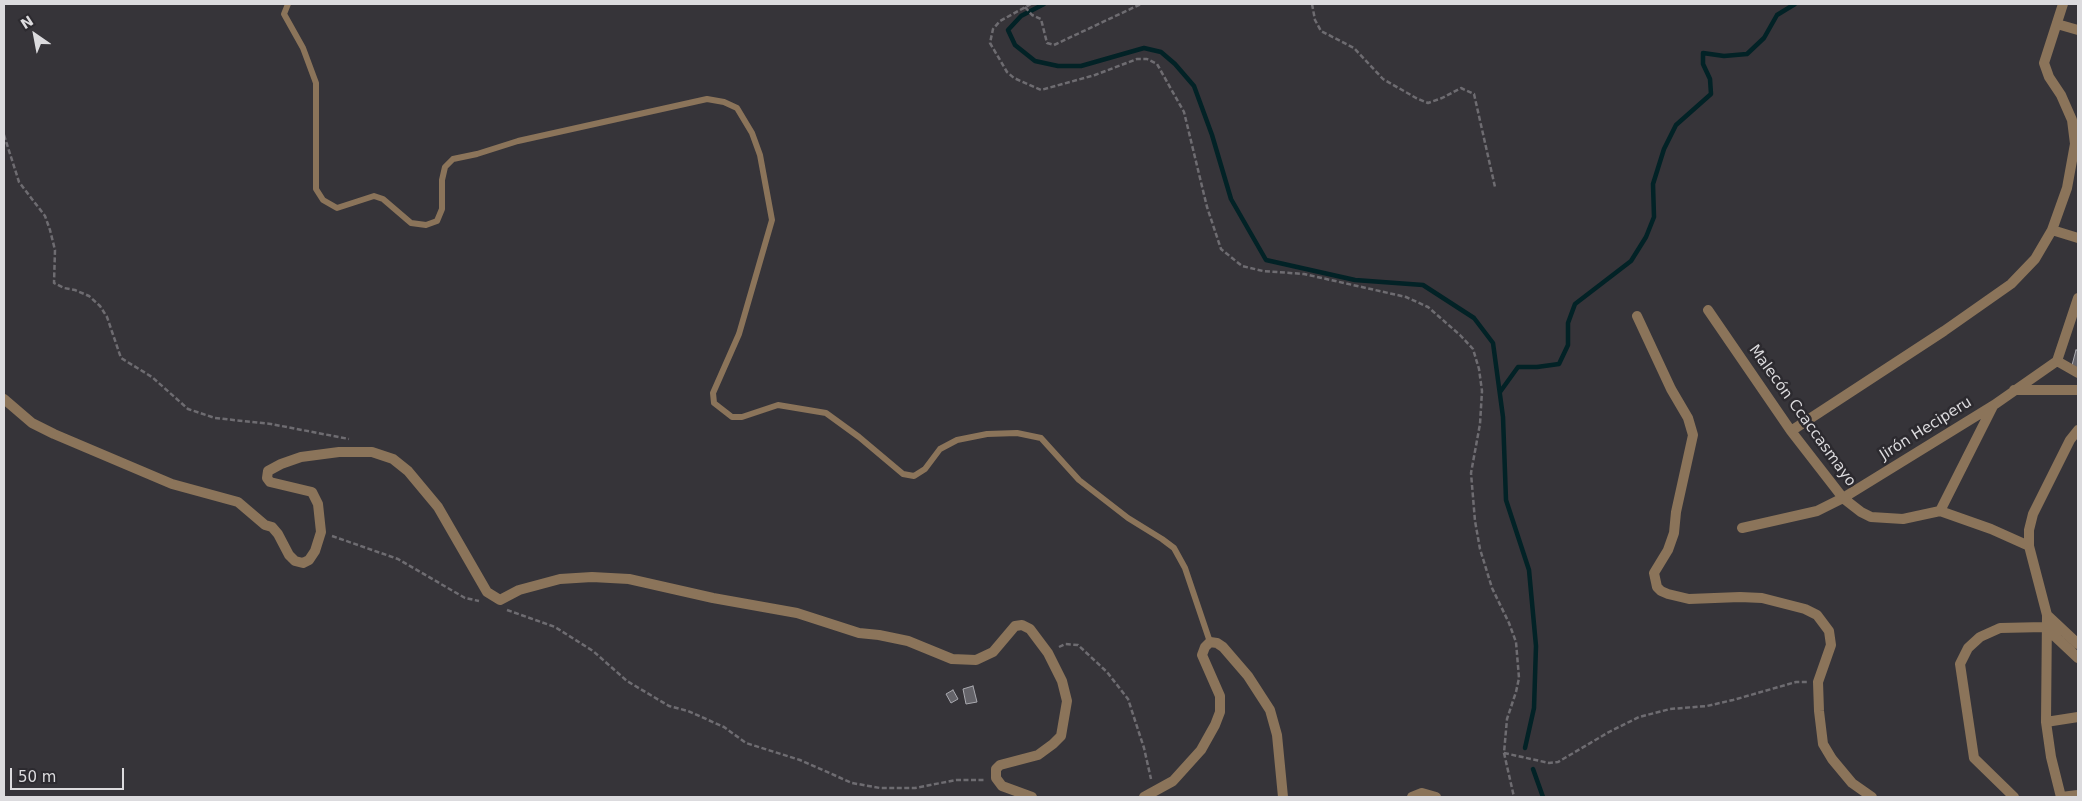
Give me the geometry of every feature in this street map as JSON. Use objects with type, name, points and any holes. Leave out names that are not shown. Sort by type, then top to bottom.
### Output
[{"type":"street","points":[[1791,431],[1944,331],[2011,284],[2035,259],[2052,230],[2067,188],[2075,144],[2072,120],[2061,95],[2049,77],[2044,63],[2063,4]]},
{"type":"street","points":[[2057,24],[2078,30]]},
{"type":"street","points":[[2052,230],[2078,238]]},
{"type":"street","points":[[2078,298],[2057,361],[2078,373]]},
{"type":"street","name":"Malecón Ccaccasmayo","points":[[1708,310],[1791,431],[1843,498],[1861,512],[1872,517],[1903,519],[1940,511]]},
{"type":"street","points":[[1637,316],[1671,389],[1688,418],[1693,435],[1676,512],[1674,534],[1668,550],[1654,573],[1658,587],[1661,591],[1668,594],[1689,599],[1762,598],[1805,609],[1817,615],[1829,631],[1831,645],[1818,682],[1823,744],[1832,759],[1852,782],[1872,797]]},
{"type":"street","name":"Jirón Heciperu","points":[[1742,528],[1817,511],[1843,498],[1994,405],[2057,361]]},
{"type":"street","points":[[2014,390],[2078,390]]},
{"type":"street","points":[[4,399],[32,423],[54,434],[172,484],[238,502],[265,525],[272,527],[289,555],[295,561],[303,564],[309,560],[315,551],[321,532],[318,504],[312,492],[270,482],[267,478],[268,471],[301,457],[339,452],[372,452],[393,459],[408,471],[438,507],[487,592],[502,605],[519,590],[560,579],[592,576],[629,579],[713,598],[797,613],[859,633],[908,641],[952,659],[976,660],[998,647],[1015,626],[1022,625],[1030,629],[1048,653],[1062,681],[1067,701],[1060,736],[1053,744],[1038,755],[1000,765],[996,769],[996,778],[1002,786],[1032,797]]},
{"type":"street","points":[[1994,405],[1940,511],[1991,529],[2029,546]]},
{"type":"street","points":[[2078,430],[2070,440],[2033,514],[2029,530],[2029,546],[2047,615],[2045,627],[2046,722],[2051,757],[2061,797],[2078,795]]},
{"type":"street","points":[[2047,615],[2078,644]]},
{"type":"street","points":[[2014,797],[1974,758],[1960,664],[1968,648],[1980,638],[2000,628],[2045,627],[2078,658]]},
{"type":"street","points":[[1144,797],[1173,781],[1201,750],[1220,712],[1220,696],[1202,655],[1205,646],[1210,642],[1217,643],[1223,647],[1248,676],[1270,710],[1277,735],[1283,797]]},
{"type":"street","points":[[2046,722],[2078,717]]},
{"type":"street","points":[[1412,797],[1422,793],[1436,797]]},
{"type":"lane","points":[[288,4],[284,14],[290,29],[303,48],[316,83],[316,189],[323,200],[338,208],[374,196],[384,199],[412,223],[426,225],[436,220],[442,209],[442,180],[445,167],[453,159],[477,154],[518,141],[707,98],[724,102],[737,108],[752,133],[760,155],[772,220],[739,334],[713,393],[714,403],[732,416],[742,417],[778,405],[826,413],[859,437],[902,474],[914,476],[925,469],[940,449],[957,440],[987,434],[1017,433],[1041,438],[1079,480],[1128,518],[1162,538],[1174,548],[1185,568],[1210,642]]},
{"type":"path","points":[[1031,4],[1000,21],[993,29],[990,43],[1007,72],[1014,78],[1041,90],[1095,75],[1137,59],[1146,59],[1158,64],[1184,112],[1207,207],[1221,249],[1242,266],[1263,271],[1304,274],[1406,297],[1428,307],[1473,349],[1479,369],[1482,391],[1480,424],[1471,473],[1475,521],[1480,549],[1492,588],[1516,642],[1518,678],[1516,692],[1507,719],[1504,753],[1514,797]]},
{"type":"path","points":[[1026,7],[1032,15],[1041,19],[1048,43],[1054,45],[1141,4]]},
{"type":"path","points":[[1312,4],[1315,20],[1321,31],[1354,48],[1383,79],[1416,98],[1428,103],[1461,88],[1474,94],[1495,187]]},
{"type":"path","points":[[4,135],[19,182],[45,216],[50,230],[55,250],[54,283],[89,296],[100,306],[107,317],[121,358],[152,377],[188,409],[215,418],[271,424],[349,438],[372,452]]},
{"type":"path","points":[[321,532],[398,559],[465,598],[502,605],[556,627],[593,651],[627,681],[669,706],[688,711],[724,727],[746,744],[800,760],[852,783],[880,788],[915,788],[956,780],[996,778]]},
{"type":"path","points":[[1048,653],[1065,644],[1078,645],[1107,672],[1128,699],[1144,748],[1154,792]]},
{"type":"path","points":[[1504,753],[1549,763],[1558,762],[1639,717],[1670,709],[1707,706],[1796,682],[1818,682]]},
{"type":"building","points":[[2076,350],[2078,350],[2078,371],[2071,369]]},
{"type":"building","points":[[973,686],[977,702],[966,704],[963,689]]},
{"type":"building","points":[[953,690],[958,699],[951,703],[946,694]]},
{"type":"waterway","points":[[1044,4],[1021,16],[1008,30],[1015,45],[1035,61],[1058,66],[1081,66],[1144,48],[1161,52],[1175,64],[1194,86],[1212,135],[1231,199],[1266,260],[1355,280],[1423,285],[1474,318],[1493,343],[1503,417],[1506,500],[1529,570],[1536,646],[1534,708],[1525,748]]},
{"type":"waterway","points":[[1500,392],[1518,367],[1559,364],[1568,345],[1568,323],[1575,304],[1631,261],[1646,237],[1654,217],[1653,184],[1664,149],[1676,125],[1711,94],[1710,79],[1703,64],[1703,53],[1724,56],[1747,54],[1764,38],[1777,15],[1795,4]]},
{"type":"waterway","points":[[1533,769],[1543,797]]}]
